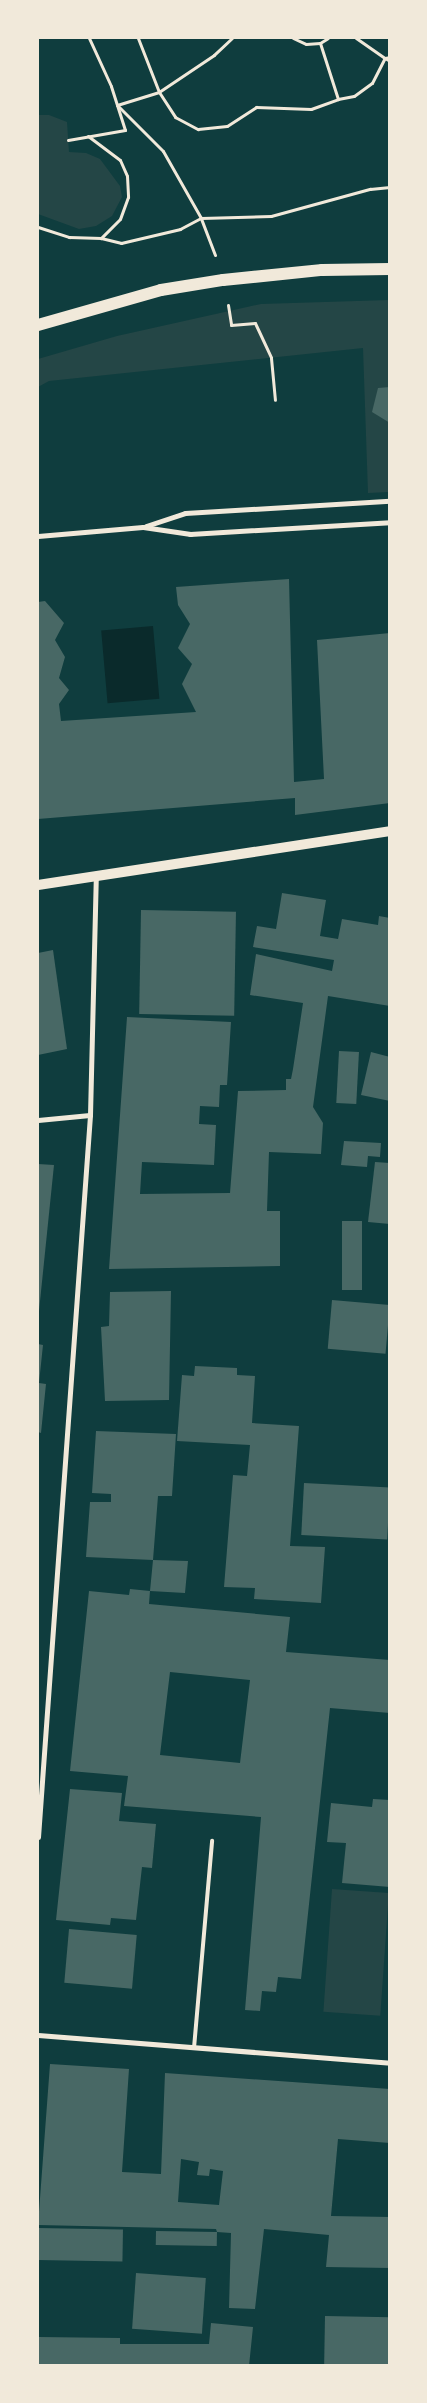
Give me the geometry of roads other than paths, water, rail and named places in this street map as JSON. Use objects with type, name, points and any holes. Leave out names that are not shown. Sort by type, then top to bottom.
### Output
[{"type":"main road","points":[[38,325],[143,295],[223,280],[322,270],[390,269]]},
{"type":"main road","points":[[38,885],[96,874],[390,831]]},
{"type":"street","points":[[143,528],[185,513],[390,501]]},
{"type":"street","points":[[38,536],[143,528],[190,534],[390,522]]},
{"type":"street","points":[[38,1837],[90,1115],[96,874]]},
{"type":"street","points":[[38,1120],[90,1115]]},
{"type":"street","points":[[38,2035],[390,2063]]},
{"type":"lane","points":[[194,2048],[212,1841]]}]
